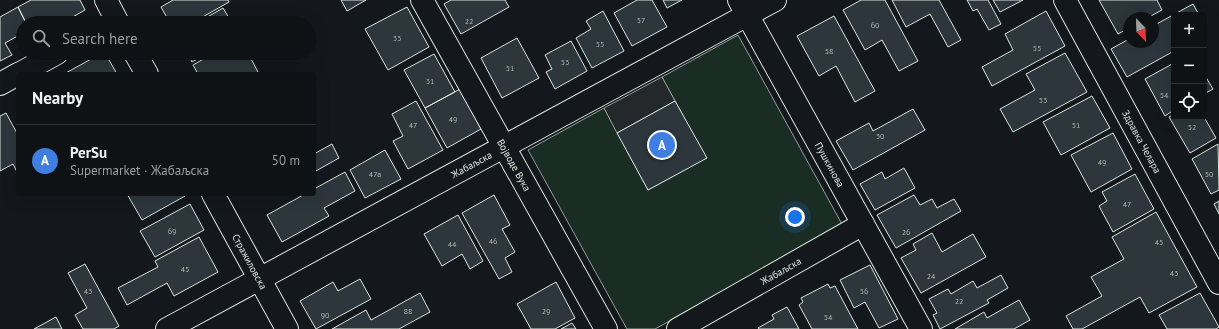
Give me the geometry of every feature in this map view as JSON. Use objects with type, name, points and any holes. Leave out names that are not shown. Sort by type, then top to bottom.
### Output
[{"type":"street","points":[[106,0],[113,16]]},
{"type":"street","name":"Војводе Вука","points":[[422,0],[606,329]]},
{"type":"street","name":"Жабаљска","points":[[167,329],[504,147],[743,8],[776,0]]},
{"type":"street","name":"Здравка Челара","points":[[1064,0],[1219,283]]},
{"type":"street","name":"Пушкинова","points":[[743,8],[921,329]]},
{"type":"street","points":[[22,72],[44,60]]},
{"type":"street","points":[[139,60],[146,72]]},
{"type":"street","points":[[0,84],[16,75]]},
{"type":"street","name":"Стражиловска","points":[[214,196],[287,329]]},
{"type":"street","name":"Жабаљска","points":[[678,329],[863,224]]},
{"type":"green space","points":[[738,35],[843,226],[655,329],[627,329],[528,150],[604,108],[648,190],[706,158],[662,77]]},
{"type":"shaded area","points":[[662,77],[675,101],[617,133],[604,108]]},
{"type":"building","points":[[31,0],[80,0],[85,10],[74,16],[22,16],[18,7]]},
{"type":"building","points":[[173,0],[228,0],[229,2],[204,16],[166,16],[161,7]]},
{"type":"building","points":[[341,0],[366,0],[347,11]]},
{"type":"building","points":[[451,0],[505,0],[509,7],[461,34],[444,4]]},
{"type":"building","points":[[637,0],[652,0],[667,27],[632,46],[614,13]]},
{"type":"building","points":[[663,0],[682,0],[667,8]]},
{"type":"building","points":[[861,0],[885,0],[918,61],[899,71],[882,40],[865,50],[843,10]]},
{"type":"building","points":[[892,0],[939,0],[961,40],[948,47],[930,14],[906,27]]},
{"type":"building","points":[[967,0],[988,0],[1001,24],[989,30],[977,9],[973,11]]},
{"type":"building","points":[[993,0],[1023,0],[1000,12]]},
{"type":"building","points":[[1099,0],[1157,0],[1162,10],[1158,12],[1123,12],[1123,31],[1118,34]]},
{"type":"building","points":[[1193,4],[1197,12],[1178,12]]},
{"type":"building","points":[[18,7],[22,16],[16,16],[16,37],[5,43],[12,55],[0,61],[0,17]]},
{"type":"building","points":[[407,7],[429,47],[388,70],[365,29]]},
{"type":"building","points":[[223,8],[228,16],[209,16]]},
{"type":"building","points":[[603,11],[624,51],[592,68],[576,38],[591,29],[586,21]]},
{"type":"building","points":[[1046,11],[1065,46],[992,86],[982,67],[1013,50],[1005,34]]},
{"type":"building","points":[[834,16],[875,91],[855,102],[836,66],[819,76],[797,36]]},
{"type":"building","points":[[1171,16],[1171,53],[1127,77],[1111,49],[1123,42],[1123,48],[1159,48],[1159,23]]},
{"type":"building","points":[[517,38],[539,78],[502,98],[481,58]]},
{"type":"building","points":[[571,41],[587,71],[555,89],[546,72],[552,69],[545,55]]},
{"type":"building","points":[[1065,53],[1087,92],[1013,132],[1000,109],[1035,90],[1026,74]]},
{"type":"building","points":[[434,54],[455,92],[425,108],[404,70]]},
{"type":"building","points":[[89,60],[109,60],[116,72],[68,72]]},
{"type":"building","points":[[202,60],[252,60],[258,72],[197,72],[193,65]]},
{"type":"building","points":[[1171,65],[1171,112],[1165,116],[1145,79]]},
{"type":"building","points":[[1207,79],[1213,89],[1207,92]]},
{"type":"building","points":[[460,89],[481,129],[447,148],[425,108]]},
{"type":"building","points":[[1092,96],[1110,128],[1061,155],[1043,122]]},
{"type":"building","points":[[416,101],[443,150],[408,169],[393,141],[403,136],[392,114]]},
{"type":"building","points":[[675,101],[707,158],[648,190],[617,133]]},
{"type":"building","points":[[913,109],[925,130],[853,170],[836,141],[869,123],[873,131]]},
{"type":"building","points":[[6,113],[16,131],[16,170],[13,164],[0,171],[0,116]]},
{"type":"building","points":[[1171,116],[1171,120],[1206,120],[1216,138],[1190,153],[1169,117]]},
{"type":"building","points":[[1113,133],[1132,169],[1091,192],[1071,155]]},
{"type":"building","points":[[332,144],[339,158],[316,171],[316,153]]},
{"type":"building","points":[[1218,144],[1219,190],[1211,194],[1192,159]]},
{"type":"building","points":[[385,150],[401,179],[365,198],[350,170]]},
{"type":"building","points":[[904,168],[915,188],[875,210],[860,184],[882,172],[885,179]]},
{"type":"building","points":[[345,172],[355,191],[324,208],[329,216],[282,242],[267,215],[301,196],[316,196],[316,188]]},
{"type":"building","points":[[1135,174],[1154,209],[1113,232],[1099,206],[1107,201],[1102,192]]},
{"type":"building","points":[[494,195],[510,225],[502,229],[515,252],[505,258],[512,272],[499,279],[462,213]]},
{"type":"building","points":[[914,195],[920,205],[932,199],[937,208],[954,199],[961,211],[896,248],[877,215]]},
{"type":"building","points":[[128,196],[185,196],[142,220]]},
{"type":"building","points":[[1219,201],[1219,214],[1214,204]]},
{"type":"building","points":[[190,204],[204,230],[155,257],[140,231]]},
{"type":"building","points":[[1156,212],[1197,287],[1149,313],[1140,297],[1082,329],[1073,329],[1066,316],[1102,296],[1091,277],[1124,259],[1112,237]]},
{"type":"building","points":[[458,215],[483,261],[470,269],[462,254],[442,266],[424,234]]},
{"type":"building","points":[[932,233],[942,252],[973,234],[986,257],[921,293],[901,258],[916,250],[913,244]]},
{"type":"building","points":[[199,237],[218,272],[174,296],[167,283],[127,305],[118,288],[158,267],[155,261]]},
{"type":"building","points":[[85,264],[119,326],[114,329],[83,329],[75,315],[87,308],[68,273]]},
{"type":"building","points":[[870,265],[898,319],[879,328],[865,302],[854,308],[840,280]]},
{"type":"building","points":[[1001,275],[1008,288],[987,300],[989,303],[940,329],[933,315],[937,313],[929,299],[948,289],[951,294],[973,281],[977,288]]},
{"type":"building","points":[[360,279],[371,299],[316,329],[300,301],[333,282],[338,291]]},
{"type":"building","points":[[556,282],[575,318],[555,329],[531,329],[517,304]]},
{"type":"building","points":[[828,284],[830,288],[835,286],[858,329],[812,329],[799,305],[803,302],[801,298]]},
{"type":"building","points":[[420,293],[430,312],[399,329],[332,329],[366,310],[371,320]]},
{"type":"building","points":[[1200,293],[1219,327],[1216,329],[1167,329],[1159,315]]},
{"type":"building","points":[[1019,300],[1030,320],[1014,329],[955,329],[984,312],[987,318]]},
{"type":"building","points":[[787,307],[799,329],[758,328],[774,319],[772,315]]},
{"type":"building","points":[[56,317],[62,329],[34,329]]},
{"type":"building","points":[[572,323],[576,329],[561,329]]},
{"type":"place","name":"PerSu","points":[[662,145]]}]
